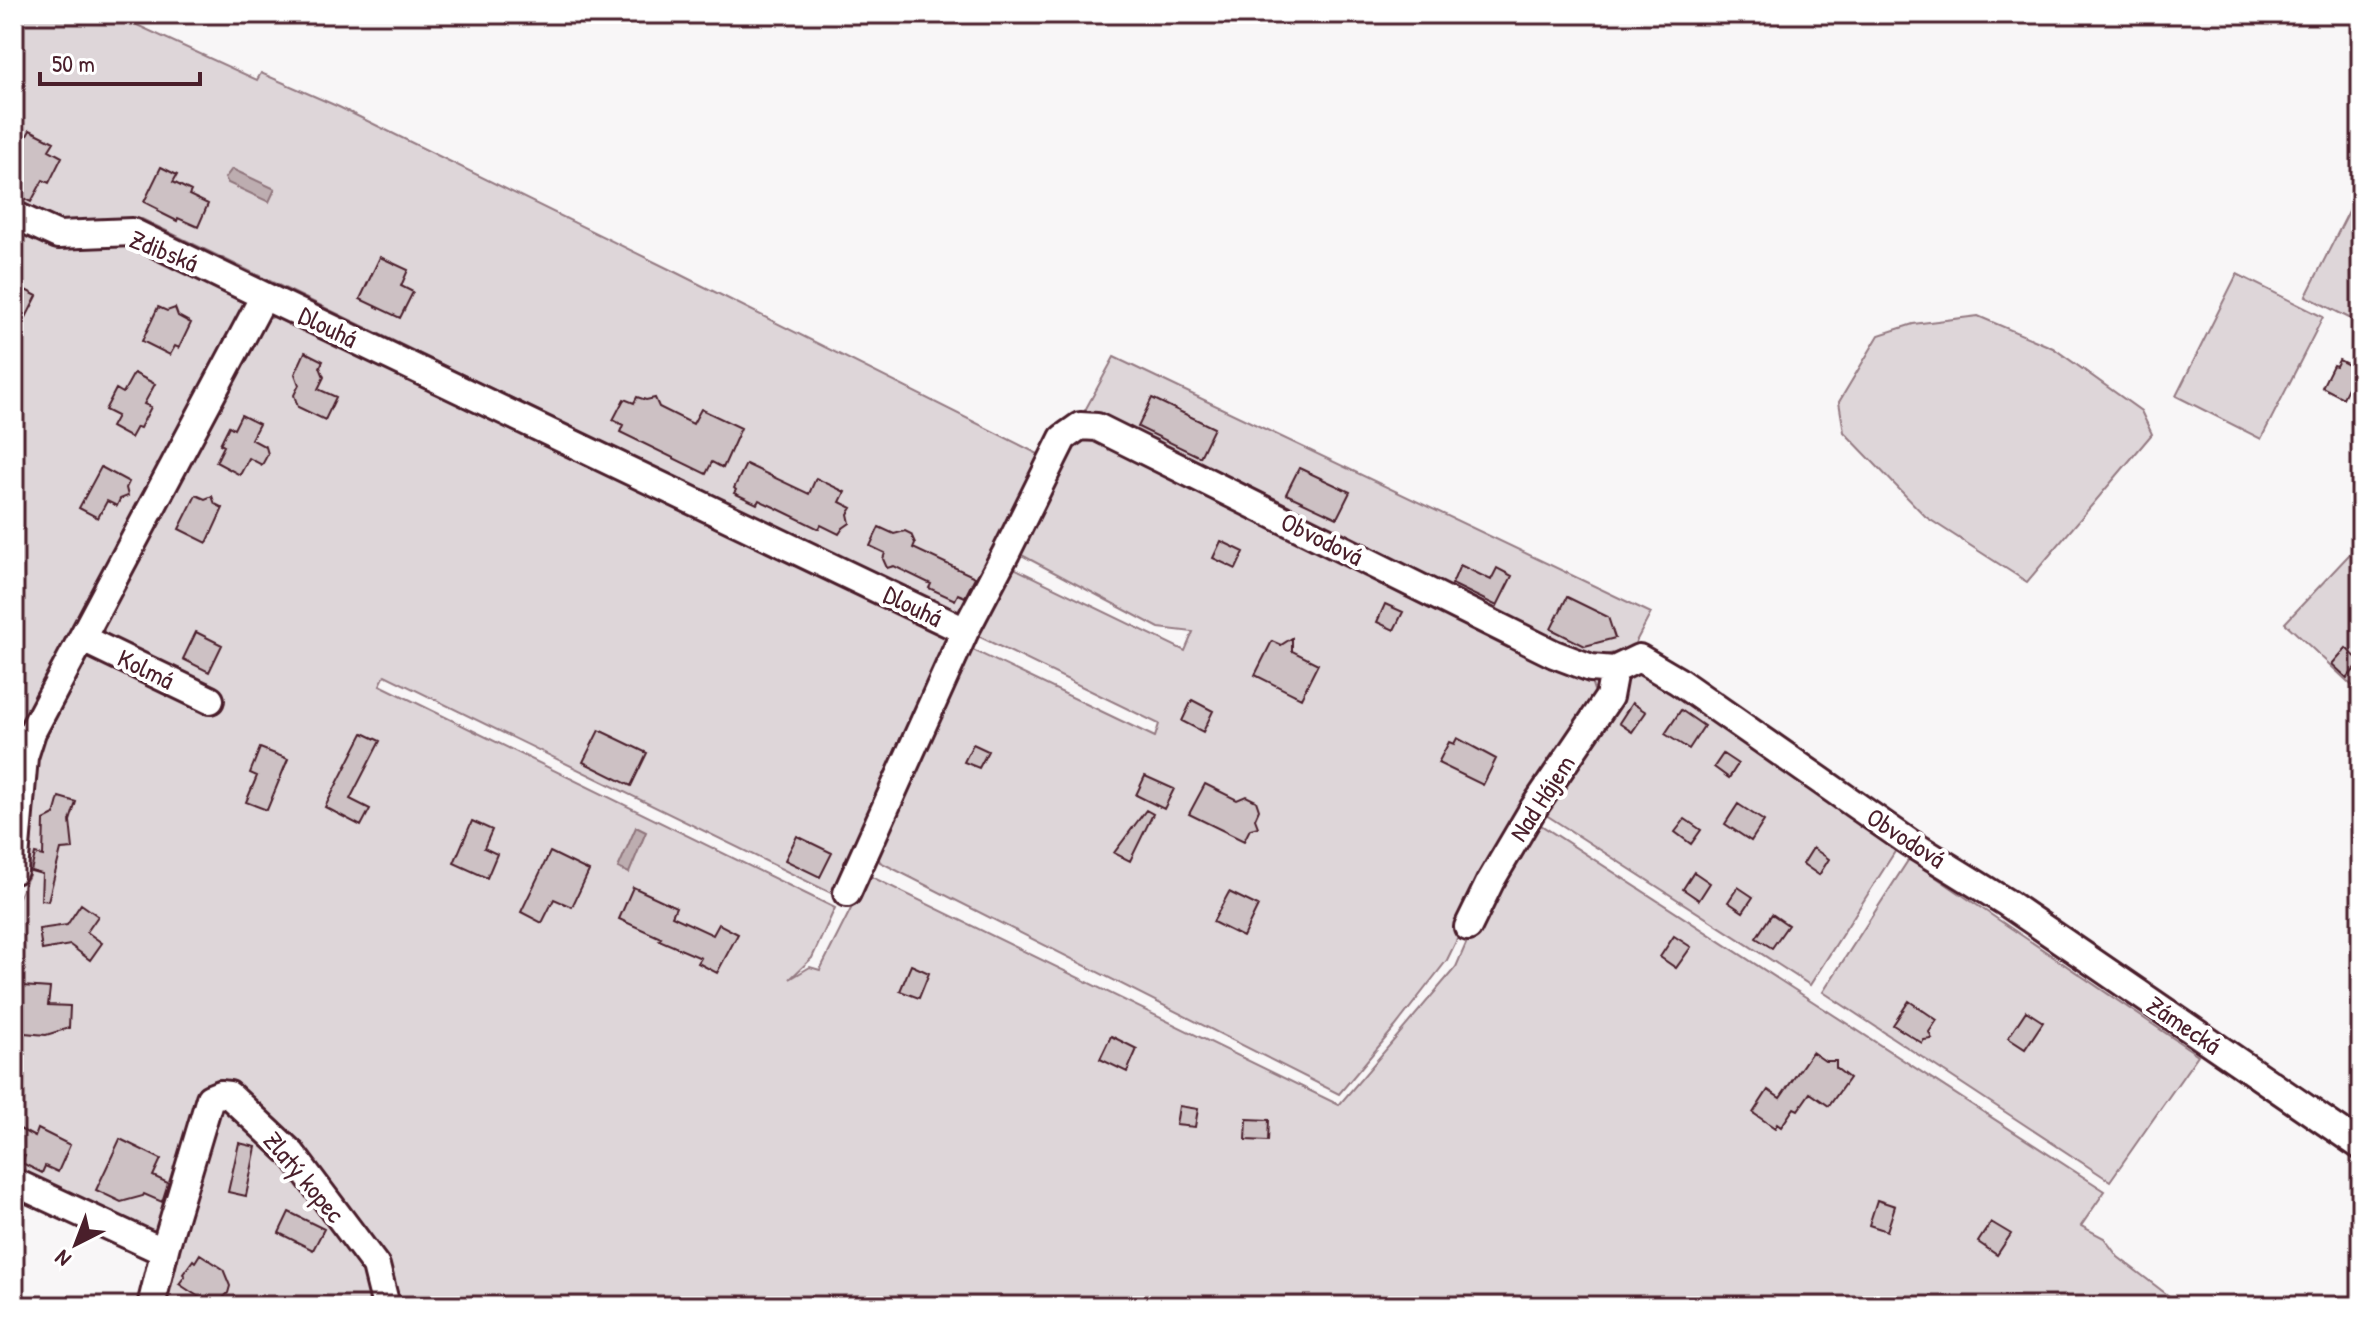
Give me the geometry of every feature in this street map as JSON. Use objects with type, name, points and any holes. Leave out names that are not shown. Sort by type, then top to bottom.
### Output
[{"type":"street","name":"Zdibská","points":[[14,215],[58,235],[132,232],[264,296]]},
{"type":"street","name":"Dlouhá","points":[[264,296],[965,631]]},
{"type":"street","points":[[14,870],[24,757],[32,732],[264,296]]},
{"type":"street","name":"Obvodová","points":[[847,893],[965,631],[1063,438],[1080,426],[1097,427],[1554,654],[1591,668],[1614,670],[1639,658],[1910,843],[2007,903]]},
{"type":"street","name":"Kolmá","points":[[83,639],[210,700]]},
{"type":"street","name":"Nad Hájem","points":[[1468,927],[1490,882],[1533,809],[1609,697],[1614,670]]},
{"type":"street","name":"Zámecká","points":[[2007,903],[2361,1146]]},
{"type":"street","name":"Zlatý kopec","points":[[151,1306],[210,1098],[220,1094],[229,1095],[292,1154],[376,1266],[386,1306]]},
{"type":"street","points":[[14,1182],[154,1247]]},
{"type":"street","points":[[372,1306],[379,1280]]},
{"type":"shaded area","points":[[14,14],[113,14],[257,80],[261,73],[339,107],[1048,459],[960,615],[142,219],[63,222],[14,198]]},
{"type":"shaded area","points":[[232,169],[275,189],[269,202],[228,183],[225,178]]},
{"type":"shaded area","points":[[2354,201],[2361,205],[2361,324],[2306,296]]},
{"type":"shaded area","points":[[25,231],[138,245],[248,298],[14,739],[14,235]]},
{"type":"shaded area","points":[[2237,274],[2323,317],[2261,439],[2176,396]]},
{"type":"shaded area","points":[[281,314],[660,500],[949,637],[837,896],[385,675],[380,685],[835,908],[812,958],[790,979],[810,967],[820,970],[868,875],[1339,1105],[1456,967],[1484,902],[1533,820],[2105,1191],[2081,1226],[2104,1238],[2118,1257],[2182,1306],[392,1306],[374,1280],[367,1306],[157,1306],[160,1241],[14,1170],[14,907],[29,875],[37,754],[88,658],[97,654],[106,638],[103,628],[268,319]]},
{"type":"shaded area","points":[[1978,316],[2053,348],[2141,411],[2152,434],[2027,582],[1926,517],[1844,432],[1839,402],[1879,335],[1913,324]]},
{"type":"shaded area","points":[[1114,357],[1651,613],[1632,649],[1587,659],[1083,414]]},
{"type":"shaded area","points":[[1095,434],[1590,678],[1598,703],[1483,886],[1447,960],[1339,1094],[880,862],[875,848],[969,648],[1155,737],[1159,724],[976,635],[1010,566],[1185,651],[1193,632],[1159,628],[1016,552],[1071,441]]},
{"type":"shaded area","points":[[2361,542],[2361,694],[2285,623]]},
{"type":"shaded area","points":[[1635,668],[1873,830],[1896,850],[1810,985],[1540,811]]},
{"type":"shaded area","points":[[636,827],[646,832],[629,873],[618,868]]},
{"type":"shaded area","points":[[1909,859],[2198,1055],[2110,1181],[1823,992]]},
{"type":"building","points":[[30,130],[54,142],[49,150],[62,157],[49,183],[43,180],[31,202],[14,194],[25,171],[14,165],[17,155],[15,148],[21,147]]},
{"type":"building","points":[[161,167],[177,175],[173,182],[191,191],[189,195],[208,204],[198,227],[178,218],[177,221],[144,202]]},
{"type":"building","points":[[380,257],[408,270],[401,286],[413,292],[400,318],[360,299]]},
{"type":"building","points":[[14,284],[37,296],[14,341]]},
{"type":"building","points":[[158,307],[167,311],[175,308],[178,316],[191,323],[179,348],[175,346],[170,355],[142,341]]},
{"type":"building","points":[[305,352],[323,361],[320,367],[324,377],[318,389],[336,397],[325,420],[298,407],[294,395],[299,385],[295,374]]},
{"type":"building","points":[[2339,360],[2357,369],[2343,398],[2322,387],[2333,365],[2336,366]]},
{"type":"building","points":[[134,373],[155,384],[144,404],[151,407],[131,438],[111,427],[117,416],[105,410],[116,389],[123,393]]},
{"type":"building","points":[[637,397],[646,400],[655,398],[659,407],[693,424],[701,409],[741,428],[723,468],[712,462],[706,474],[620,432],[623,425],[613,420],[624,399],[634,403]]},
{"type":"building","points":[[1152,398],[1214,428],[1200,457],[1138,427]]},
{"type":"building","points":[[241,415],[259,424],[251,439],[266,447],[268,454],[262,465],[249,458],[240,475],[216,462],[229,426],[234,429]]},
{"type":"building","points":[[746,464],[809,494],[816,478],[845,492],[840,502],[852,508],[848,514],[850,523],[839,534],[821,525],[819,529],[759,500],[757,504],[734,493]]},
{"type":"building","points":[[101,467],[129,482],[126,488],[128,496],[120,499],[117,506],[107,501],[98,518],[79,508]]},
{"type":"building","points":[[1299,468],[1350,492],[1337,518],[1286,494]]},
{"type":"building","points":[[196,495],[205,499],[212,496],[215,504],[223,508],[207,543],[179,529]]},
{"type":"building","points":[[879,527],[894,534],[905,531],[911,534],[915,543],[913,548],[975,577],[965,597],[958,594],[955,600],[894,566],[887,568],[883,559],[885,553],[870,546]]},
{"type":"building","points":[[1221,541],[1244,552],[1236,569],[1213,558]]},
{"type":"building","points":[[1460,565],[1491,580],[1497,568],[1512,576],[1497,606],[1452,584]]},
{"type":"building","points":[[1567,597],[1608,617],[1615,638],[1585,646],[1551,629]]},
{"type":"building","points":[[1385,604],[1403,612],[1394,630],[1377,622]]},
{"type":"building","points":[[196,632],[222,645],[209,672],[183,659]]},
{"type":"building","points":[[1292,638],[1292,651],[1318,664],[1301,698],[1255,675],[1272,641],[1281,645]]},
{"type":"building","points":[[2346,648],[2361,662],[2347,678],[2332,664]]},
{"type":"building","points":[[1192,700],[1213,711],[1203,732],[1182,721]]},
{"type":"building","points":[[1632,703],[1646,712],[1632,732],[1619,723]]},
{"type":"building","points":[[1681,710],[1704,726],[1689,749],[1665,734]]},
{"type":"building","points":[[599,730],[647,753],[631,786],[583,762]]},
{"type":"building","points":[[363,733],[380,741],[350,799],[370,809],[361,826],[325,807]]},
{"type":"building","points":[[1457,738],[1496,759],[1483,785],[1438,763],[1449,742],[1454,744]]},
{"type":"building","points":[[973,744],[988,751],[979,768],[964,762]]},
{"type":"building","points":[[260,748],[288,759],[267,810],[246,802],[257,776],[250,773]]},
{"type":"building","points":[[1723,754],[1738,764],[1729,778],[1714,767]]},
{"type":"building","points":[[1145,776],[1174,789],[1164,809],[1136,795]]},
{"type":"building","points":[[1205,784],[1237,800],[1246,796],[1256,801],[1258,827],[1250,829],[1244,841],[1189,814]]},
{"type":"building","points":[[59,797],[76,802],[70,821],[73,849],[61,850],[48,901],[41,900],[42,874],[31,871],[35,854],[43,856],[44,820],[54,815]]},
{"type":"building","points":[[1738,804],[1764,821],[1751,841],[1725,824]]},
{"type":"building","points":[[1146,810],[1153,814],[1130,861],[1114,853]]},
{"type":"building","points":[[1685,819],[1701,830],[1691,844],[1675,832]]},
{"type":"building","points":[[472,821],[492,830],[484,848],[497,854],[487,878],[454,863]]},
{"type":"building","points":[[797,836],[832,853],[820,877],[785,860]]},
{"type":"building","points":[[1813,848],[1829,859],[1819,875],[1803,864]]},
{"type":"building","points":[[550,852],[589,871],[572,907],[554,899],[542,923],[521,912]]},
{"type":"building","points":[[1694,872],[1710,883],[1699,900],[1683,889]]},
{"type":"building","points":[[633,887],[676,907],[672,916],[713,935],[719,924],[738,934],[717,973],[698,963],[701,958],[619,919]]},
{"type":"building","points":[[1738,887],[1753,897],[1743,912],[1728,902]]},
{"type":"building","points":[[1229,892],[1258,906],[1243,937],[1213,922]]},
{"type":"building","points":[[81,904],[98,916],[87,932],[102,943],[90,960],[70,945],[42,950],[39,929],[67,925]]},
{"type":"building","points":[[1772,914],[1788,925],[1772,948],[1756,938]]},
{"type":"building","points":[[1674,936],[1691,947],[1676,968],[1660,957]]},
{"type":"building","points":[[911,965],[929,973],[919,998],[900,991]]},
{"type":"building","points":[[22,986],[50,988],[48,1005],[70,1006],[69,1028],[46,1035],[14,1032],[14,1004]]},
{"type":"building","points":[[1909,1001],[1937,1020],[1929,1032],[1932,1039],[1922,1043],[1893,1025]]},
{"type":"building","points":[[2026,1011],[2043,1022],[2025,1049],[2008,1038]]},
{"type":"building","points":[[1111,1036],[1137,1049],[1127,1072],[1100,1059]]},
{"type":"building","points":[[1812,1052],[1825,1061],[1836,1061],[1836,1068],[1849,1078],[1829,1106],[1810,1093],[1798,1110],[1794,1108],[1781,1127],[1777,1124],[1775,1128],[1753,1113],[1768,1090],[1780,1098]]},
{"type":"building","points":[[1179,1106],[1198,1109],[1195,1127],[1176,1125]]},
{"type":"building","points":[[1247,1119],[1269,1120],[1268,1141],[1246,1140]]},
{"type":"building","points":[[14,1126],[35,1137],[38,1129],[70,1145],[58,1172],[45,1166],[42,1173],[22,1163],[25,1156],[14,1151]]},
{"type":"building","points":[[120,1139],[161,1159],[153,1176],[168,1183],[162,1202],[144,1194],[121,1202],[96,1190]]},
{"type":"building","points":[[239,1143],[256,1147],[246,1196],[228,1192]]},
{"type":"building","points":[[1877,1200],[1895,1206],[1887,1231],[1869,1225]]},
{"type":"building","points":[[289,1212],[324,1229],[313,1250],[279,1233]]},
{"type":"building","points":[[1991,1222],[2011,1234],[1997,1255],[1978,1242]]},
{"type":"building","points":[[200,1254],[223,1269],[230,1286],[222,1299],[202,1299],[179,1284],[185,1276],[183,1274]]}]
